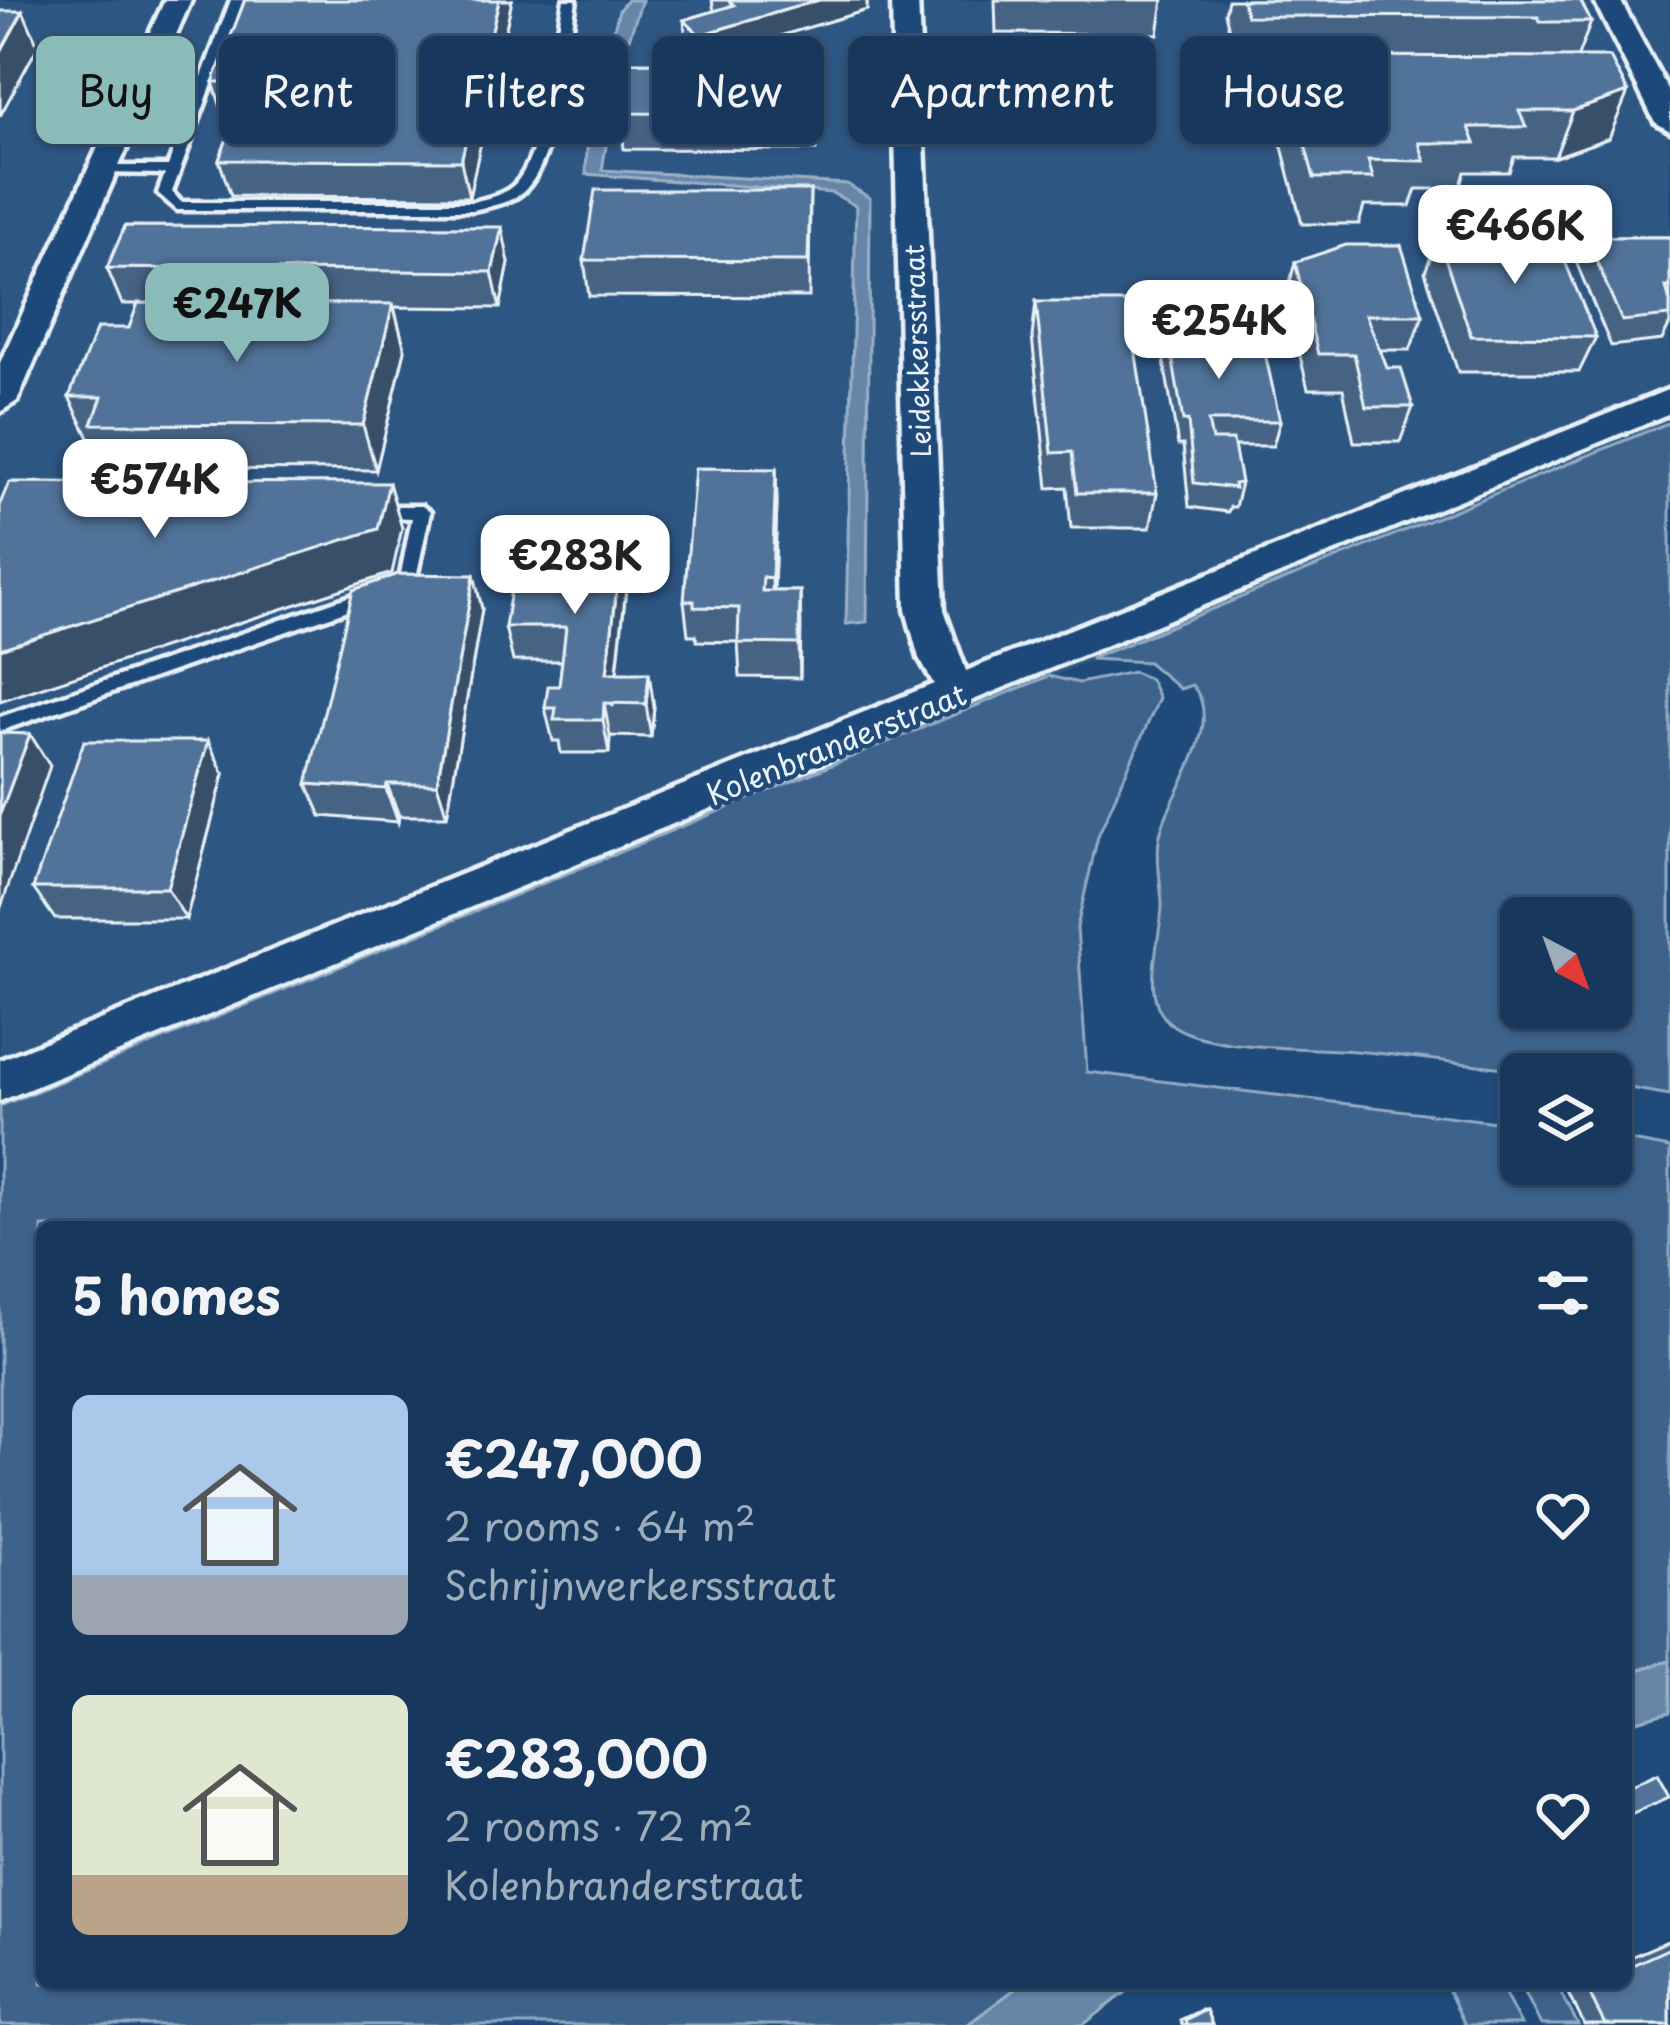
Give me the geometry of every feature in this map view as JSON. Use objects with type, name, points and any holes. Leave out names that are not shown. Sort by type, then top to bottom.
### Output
[{"type":"street","points":[[0,401],[178,0]]},
{"type":"street","name":"Leidekkersstraat","points":[[905,0],[925,610],[938,658],[960,693]]},
{"type":"street","points":[[1607,0],[1670,122]]},
{"type":"street","name":"Kolenbranderstraat","points":[[0,1081],[1670,400]]},
{"type":"lane","points":[[236,0],[171,170],[165,193],[177,206],[473,206],[501,200],[523,184],[537,154],[570,0]]},
{"type":"lane","points":[[103,170],[171,170]]},
{"type":"lane","points":[[0,724],[408,583],[422,512],[351,512]]},
{"type":"shaded area","points":[[0,0],[1670,0],[1670,438],[1093,659],[0,1135]]},
{"type":"shaded area","points":[[627,0],[642,0],[628,41],[628,36],[612,36]]},
{"type":"shaded area","points":[[587,144],[606,144],[602,170],[847,184],[870,198],[867,622],[846,624],[856,206],[832,193],[586,174]]},
{"type":"shaded area","points":[[1670,422],[1670,1095],[1632,1089],[1632,1053],[1500,1053],[1500,1067],[1235,1044],[1174,1026],[1156,1001],[1154,986],[1162,904],[1158,848],[1203,721],[1201,702],[1192,685],[1180,689],[1148,662],[1090,659]]},
{"type":"shaded area","points":[[1133,672],[1150,679],[1159,698],[1098,836],[1077,927],[1087,1072],[1500,1122],[1500,1185],[1632,1185],[1632,1141],[1670,1148],[1670,1661],[1632,1671],[1632,1221],[36,1221],[36,1989],[1015,1989],[967,2025],[0,2025],[0,1106],[1049,676],[1079,683]]},
{"type":"shaded area","points":[[1670,1661],[1670,1712],[1632,1722],[1632,1671]]},
{"type":"shaded area","points":[[1015,1989],[1130,1989],[1083,2025],[967,2025]]},
{"type":"shaded area","points":[[1448,1989],[1502,1989],[1521,2025],[1465,2025]]},
{"type":"shaded area","points":[[1523,1989],[1559,1989],[1578,2025],[1541,2025]]},
{"type":"building","points":[[245,0],[499,0],[491,36],[419,36],[419,144],[465,144],[461,161],[219,160],[225,144],[395,144],[395,36],[231,36]]},
{"type":"building","points":[[728,0],[819,0],[700,35],[684,20],[734,5]]},
{"type":"building","points":[[1242,0],[1580,0],[1591,22],[1540,22],[1538,17],[1247,16]]},
{"type":"building","points":[[0,11],[23,11],[0,53]]},
{"type":"building","points":[[1388,56],[1610,57],[1628,92],[1573,111],[1519,111],[1526,127],[1469,127],[1475,143],[1419,143],[1425,161],[1368,160],[1373,178],[1314,178],[1305,144],[1388,144]]},
{"type":"building","points":[[629,62],[652,62],[652,113],[628,113]]},
{"type":"building","points":[[595,190],[810,190],[808,261],[584,260]]},
{"type":"building","points":[[125,226],[502,227],[492,272],[107,268]]},
{"type":"building","points":[[1438,237],[1555,237],[1596,337],[1471,336]]},
{"type":"building","points":[[1586,237],[1670,237],[1670,287],[1666,287],[1670,316],[1622,321]]},
{"type":"building","points":[[1346,245],[1401,245],[1423,315],[1366,315],[1387,368],[1401,368],[1413,407],[1366,407],[1354,354],[1318,354],[1295,262]]},
{"type":"building","points":[[1036,302],[1128,302],[1157,493],[1077,493],[1072,452],[1052,453]]},
{"type":"building","points":[[138,303],[393,304],[363,425],[92,424],[102,397],[69,397],[97,328],[129,328]]},
{"type":"building","points":[[1164,308],[1255,308],[1280,421],[1208,421],[1212,440],[1233,440],[1241,483],[1234,484],[1235,488],[1194,483],[1188,421],[1183,421]]},
{"type":"building","points":[[695,468],[776,469],[772,578],[763,577],[762,591],[800,591],[799,644],[738,643],[739,608],[694,607],[694,601],[684,601]]},
{"type":"building","points":[[9,482],[389,483],[378,529],[0,649],[0,504]]},
{"type":"building","points":[[520,534],[623,534],[607,673],[649,673],[646,704],[604,703],[603,720],[554,720],[556,708],[545,708],[548,686],[559,686],[566,627],[505,627]]},
{"type":"building","points":[[398,574],[474,575],[437,784],[387,784],[386,789],[307,784],[353,590]]},
{"type":"building","points":[[0,733],[30,734],[0,814]]},
{"type":"building","points":[[84,741],[208,741],[167,888],[33,888]]},
{"type":"building","points":[[1657,1775],[1669,1797],[1632,1813],[1632,1786]]},
{"type":"building","points":[[1670,1948],[1670,2025],[1605,2025],[1587,1989],[1632,1989],[1632,1965]]},
{"type":"building","points":[[1206,2010],[1212,2025],[1187,2025],[1185,2020]]}]
